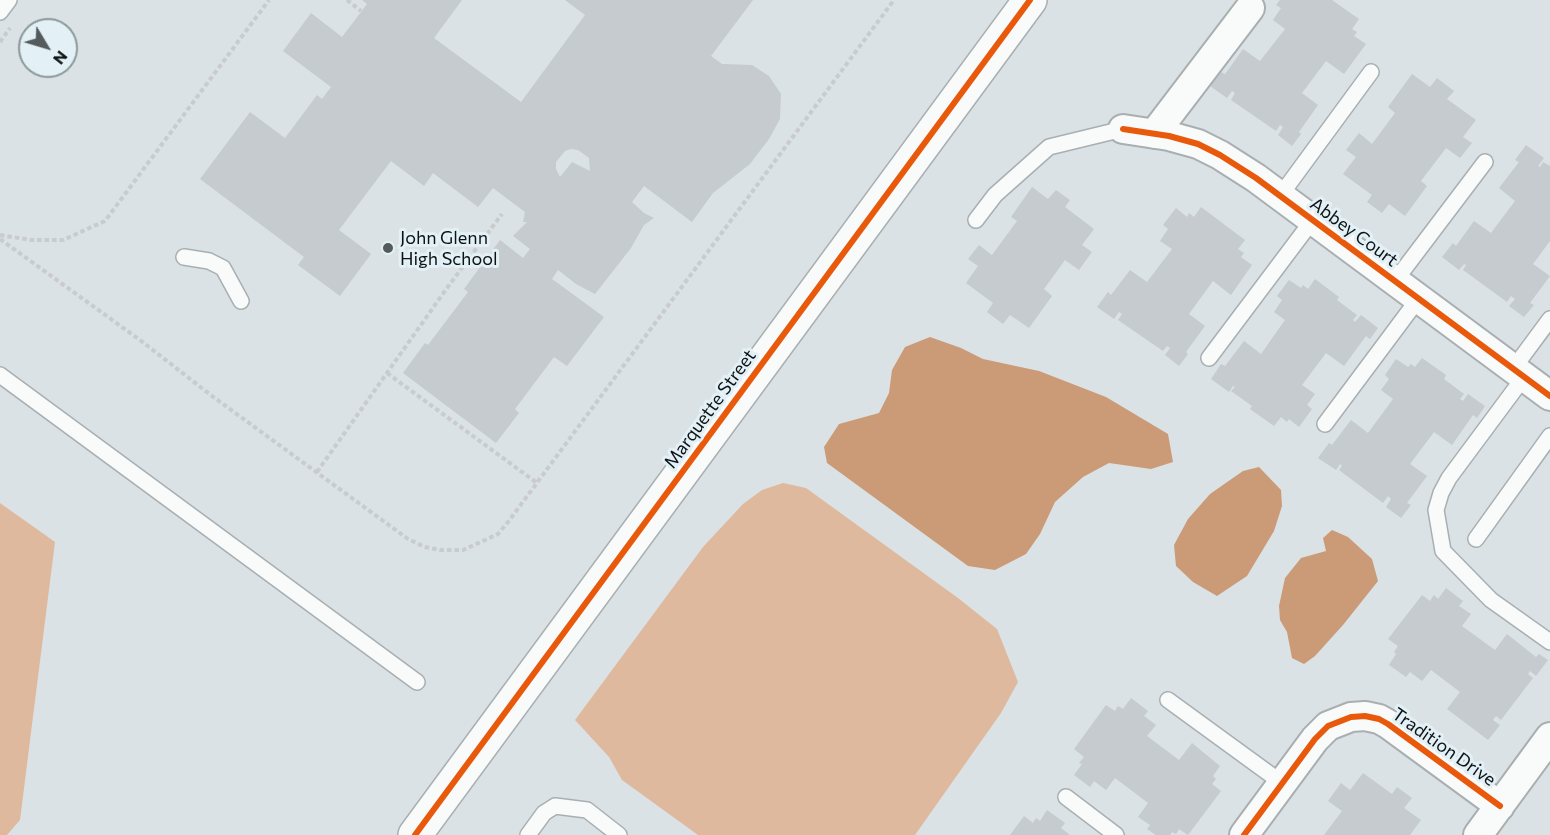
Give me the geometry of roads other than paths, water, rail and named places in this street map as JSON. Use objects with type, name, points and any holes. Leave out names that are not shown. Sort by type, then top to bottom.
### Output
[{"type":"street","name":"Marquette Street","points":[[415,835],[1030,0]]},
{"type":"street","points":[[1154,134],[1250,8]]},
{"type":"street","name":"Abbey Court","points":[[1123,129],[1169,136],[1198,144],[1220,155],[1280,196],[1550,396]]},
{"type":"street","name":"Tradition Drive","points":[[1244,835],[1316,739],[1328,726],[1351,717],[1365,716],[1379,719],[1402,732],[1500,806]]},
{"type":"street","points":[[1478,835],[1550,737]]},
{"type":"lane","points":[[0,12],[9,0]]},
{"type":"lane","points":[[1280,196],[1371,72]]},
{"type":"lane","points":[[976,220],[995,195],[1048,147],[1123,129]]},
{"type":"lane","points":[[1395,281],[1485,162]]},
{"type":"lane","points":[[1209,358],[1312,221]]},
{"type":"lane","points":[[184,257],[209,261],[223,268],[241,301]]},
{"type":"lane","points":[[1325,424],[1419,298]]},
{"type":"lane","points":[[1550,319],[1519,373],[1449,478],[1436,510],[1443,551],[1491,600],[1550,642]]},
{"type":"lane","points":[[0,375],[417,682]]},
{"type":"lane","points":[[1476,539],[1550,436]]},
{"type":"lane","points":[[1167,700],[1282,783]]},
{"type":"lane","points":[[1066,797],[1116,835]]},
{"type":"lane","points":[[528,835],[544,813],[555,806],[587,810],[619,835]]},
{"type":"place","name":"John Glenn High School","points":[[388,248]]}]
